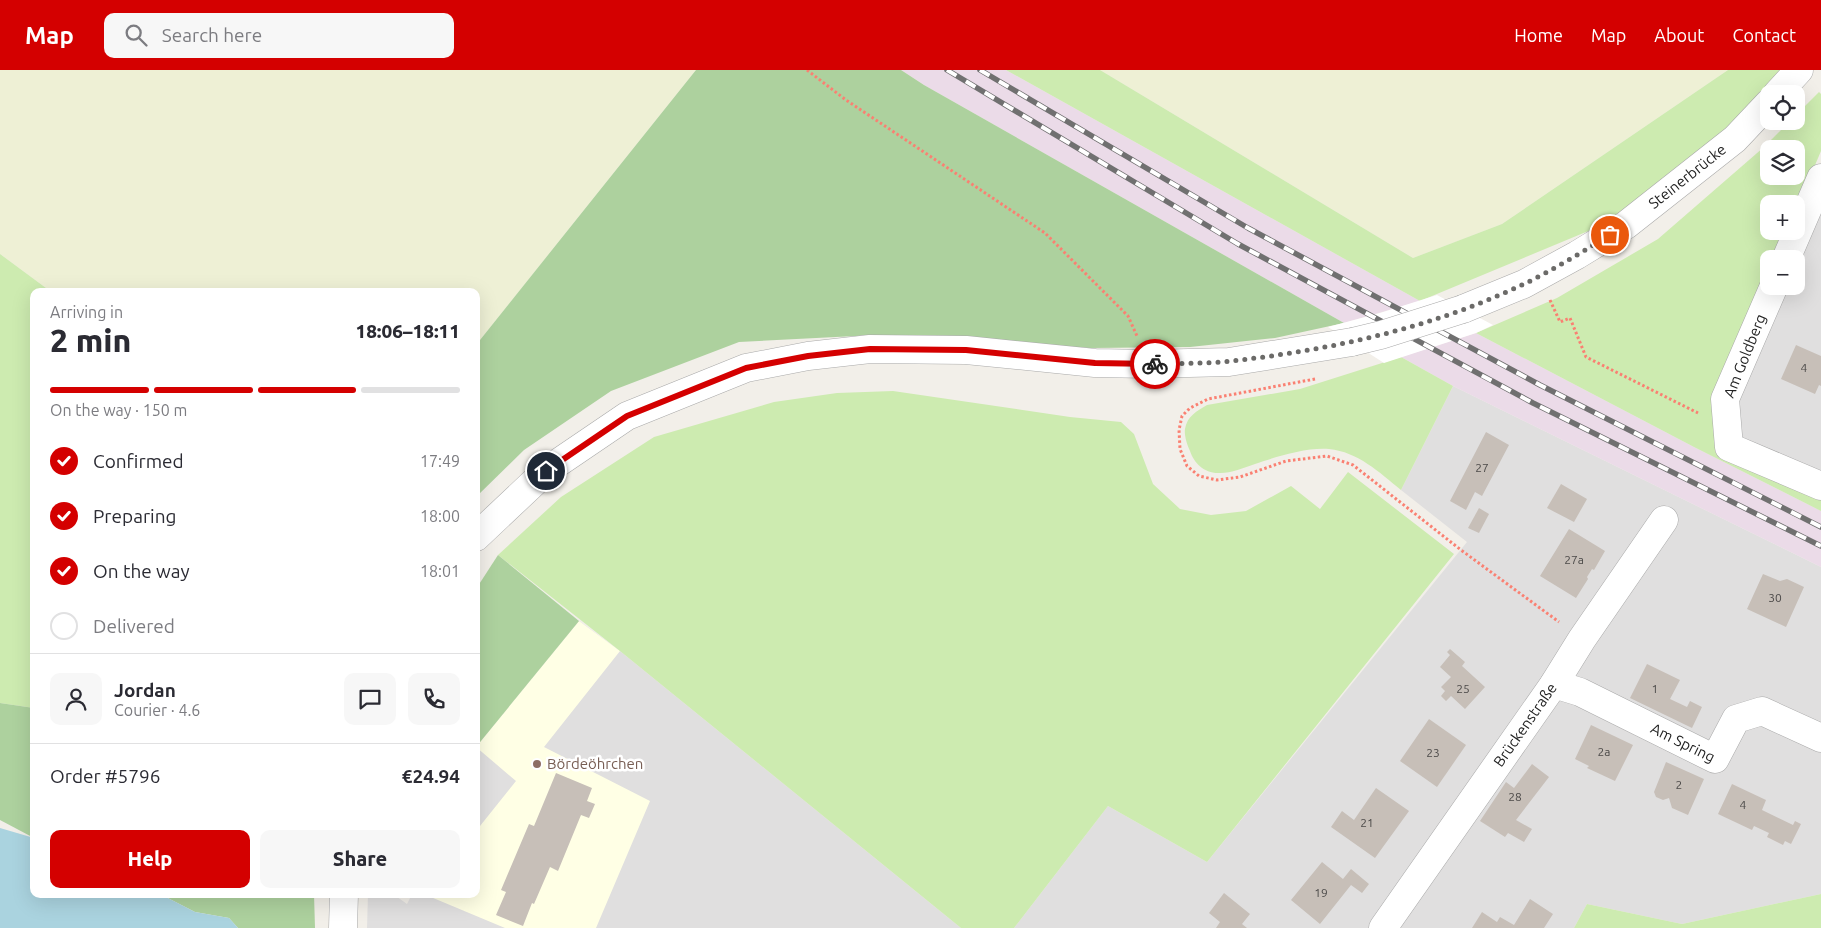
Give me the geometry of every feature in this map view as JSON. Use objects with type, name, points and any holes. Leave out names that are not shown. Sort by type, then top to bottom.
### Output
[{"type":"street","points":[[1785,85],[1799,70]]},
{"type":"street","name":"Steinerbrücke","points":[[480,533],[546,471],[627,416],[746,368],[808,356],[870,349],[966,350],[1095,363],[1229,362],[1352,342],[1463,309],[1524,284],[1626,225],[1735,139],[1760,113]]},
{"type":"street","points":[[1790,250],[1821,178]]},
{"type":"street","name":"Am Goldberg","points":[[1770,295],[1725,399],[1729,447],[1821,486]]},
{"type":"street","name":"Brückenstraße","points":[[1384,928],[1554,684],[1664,520]]},
{"type":"street","name":"Am Spring","points":[[1554,684],[1580,692],[1715,759],[1736,719],[1762,711],[1821,738]]},
{"type":"street","points":[[343,928],[344,898]]},
{"type":"path","points":[[807,70],[846,100],[1045,233],[1128,316],[1149,364]]},
{"type":"path","points":[[1547,293],[1560,322],[1570,318],[1586,357],[1727,428]]},
{"type":"path","points":[[1323,376],[1305,382],[1208,399],[1190,408],[1182,416],[1179,430],[1180,449],[1187,466],[1198,476],[1217,480],[1240,477],[1286,461],[1327,456],[1353,465],[1461,550],[1582,640]]},
{"type":"shaded area","points":[[0,70],[696,70],[480,340],[480,288],[46,288],[0,254]]},
{"type":"shaded area","points":[[901,70],[1006,70],[1420,301],[1344,323],[924,85]]},
{"type":"shaded area","points":[[1100,70],[1728,70],[1502,224],[1413,258]]},
{"type":"shaded area","points":[[1821,209],[1821,480],[1734,444],[1733,404],[1782,295],[1805,295],[1805,250],[1802,250]]},
{"type":"shaded area","points":[[1476,333],[1821,511],[1821,567],[1453,386],[1401,357]]},
{"type":"shaded area","points":[[1453,386],[1821,567],[1821,894],[1682,924],[1587,904],[1574,928],[1014,928],[1108,806],[1207,862],[1467,542],[1401,490]]},
{"type":"shaded area","points":[[579,621],[620,651],[961,928],[367,928],[368,898],[399,898],[407,904],[410,898],[480,898],[480,742]]},
{"type":"shaded area","name":"Bördeöhrchen","points":[[579,621],[620,651],[544,747],[650,801],[596,928],[505,928],[433,898],[480,898],[480,826],[516,781],[480,750],[480,742]]},
{"type":"green space","points":[[696,70],[901,70],[924,85],[1344,323],[1275,338],[1190,347],[1090,348],[875,335],[739,342],[611,391],[524,450],[480,493],[480,340]]},
{"type":"green space","points":[[1006,70],[1100,70],[1413,258],[1502,224],[1728,70],[1787,70],[1774,85],[1760,85],[1760,100],[1729,135],[1622,217],[1420,301]]},
{"type":"green space","points":[[1819,92],[1821,94],[1821,151],[1802,195],[1760,195],[1760,240],[1783,240],[1779,250],[1760,250],[1760,295],[1764,295],[1723,450],[1821,492],[1821,511],[1476,333],[1557,298],[1658,239],[1760,150],[1760,185],[1805,185],[1805,140],[1771,140],[1781,130],[1805,130],[1805,106]]},
{"type":"green space","points":[[0,254],[46,288],[30,288],[30,707],[0,703]]},
{"type":"green space","points":[[1401,357],[1453,386],[1401,490],[1368,464],[1340,451],[1320,449],[1291,453],[1227,473],[1213,473],[1197,463],[1188,446],[1185,437],[1186,424],[1193,414],[1207,405],[1300,389]]},
{"type":"green space","points":[[893,391],[1070,417],[1121,422],[1134,434],[1153,484],[1180,509],[1211,515],[1246,511],[1291,486],[1320,509],[1348,472],[1454,554],[1207,862],[1108,806],[1014,928],[961,928],[620,651],[498,555],[561,497],[654,437],[774,402],[837,393]]},
{"type":"green space","points":[[498,555],[579,621],[480,742],[480,583]]},
{"type":"green space","points":[[0,703],[30,707],[30,836],[0,820]]},
{"type":"green space","points":[[1821,894],[1821,928],[1574,928],[1587,904],[1682,924]]},
{"type":"green space","points":[[168,898],[314,898],[315,928],[238,928],[229,918],[195,912]]},
{"type":"water","points":[[0,828],[30,837],[30,898],[168,898],[195,912],[229,918],[238,928],[0,928]]},
{"type":"pier","points":[[1437,295],[1493,325],[1476,333],[1384,363],[1328,327],[1380,313]]},
{"type":"building","points":[[1796,345],[1821,356],[1821,386],[1819,385],[1815,394],[1781,379]]},
{"type":"building","points":[[1486,432],[1509,445],[1482,496],[1475,492],[1466,510],[1450,501]]},
{"type":"building","points":[[1561,484],[1587,499],[1574,522],[1547,508]]},
{"type":"building","points":[[1479,508],[1489,514],[1479,533],[1468,528]]},
{"type":"building","points":[[1569,529],[1605,551],[1594,570],[1592,569],[1587,577],[1588,579],[1576,598],[1540,576]]},
{"type":"building","points":[[1763,574],[1780,581],[1787,579],[1804,587],[1786,627],[1747,609]]},
{"type":"building","points":[[1450,649],[1465,662],[1462,666],[1485,687],[1465,709],[1451,696],[1446,701],[1441,696],[1445,691],[1441,687],[1451,677],[1440,667],[1450,655],[1447,652]]},
{"type":"building","points":[[1647,664],[1680,680],[1670,699],[1687,707],[1690,701],[1702,707],[1692,728],[1630,698]]},
{"type":"building","points":[[1429,719],[1466,745],[1437,787],[1400,761]]},
{"type":"building","points":[[1591,725],[1633,745],[1615,781],[1587,768],[1589,766],[1575,759]]},
{"type":"building","points":[[1666,762],[1704,779],[1688,815],[1672,808],[1669,798],[1663,800],[1656,797],[1654,792]]},
{"type":"building","points":[[1532,764],[1549,777],[1516,820],[1532,829],[1524,842],[1508,833],[1505,837],[1480,821],[1506,782],[1514,788]]},
{"type":"building","points":[[556,773],[592,788],[587,801],[595,804],[589,818],[581,815],[558,871],[550,867],[523,926],[496,915],[506,892],[501,890],[529,824],[534,826]]},
{"type":"building","points":[[1732,784],[1766,800],[1762,810],[1793,825],[1795,821],[1801,824],[1791,844],[1785,841],[1783,845],[1767,837],[1769,833],[1754,826],[1752,830],[1718,814]]},
{"type":"building","points":[[1376,788],[1409,811],[1375,858],[1331,827],[1342,811],[1354,820]]},
{"type":"building","points":[[1322,862],[1343,879],[1351,869],[1369,884],[1362,893],[1351,885],[1320,924],[1291,900]]},
{"type":"building","points":[[1224,893],[1250,914],[1242,924],[1247,928],[1216,928],[1220,922],[1209,913]]},
{"type":"building","points":[[1530,899],[1553,914],[1544,928],[1472,928],[1482,912],[1497,922],[1500,917],[1514,925]]},
{"type":"railway","points":[[947,70],[1238,244],[1533,403],[1821,546]]},
{"type":"railway","points":[[980,70],[1248,228],[1540,385],[1821,527]]},
{"type":"way so far","points":[[1155,364],[1229,362],[1352,342],[1380,335],[1463,309],[1524,284],[1610,235]]},
{"type":"place","name":"Bördeöhrchen","points":[[537,764]]},
{"type":"route","points":[[546,471],[627,416],[746,368],[808,356],[870,349],[966,350],[1095,363],[1155,364]]}]
